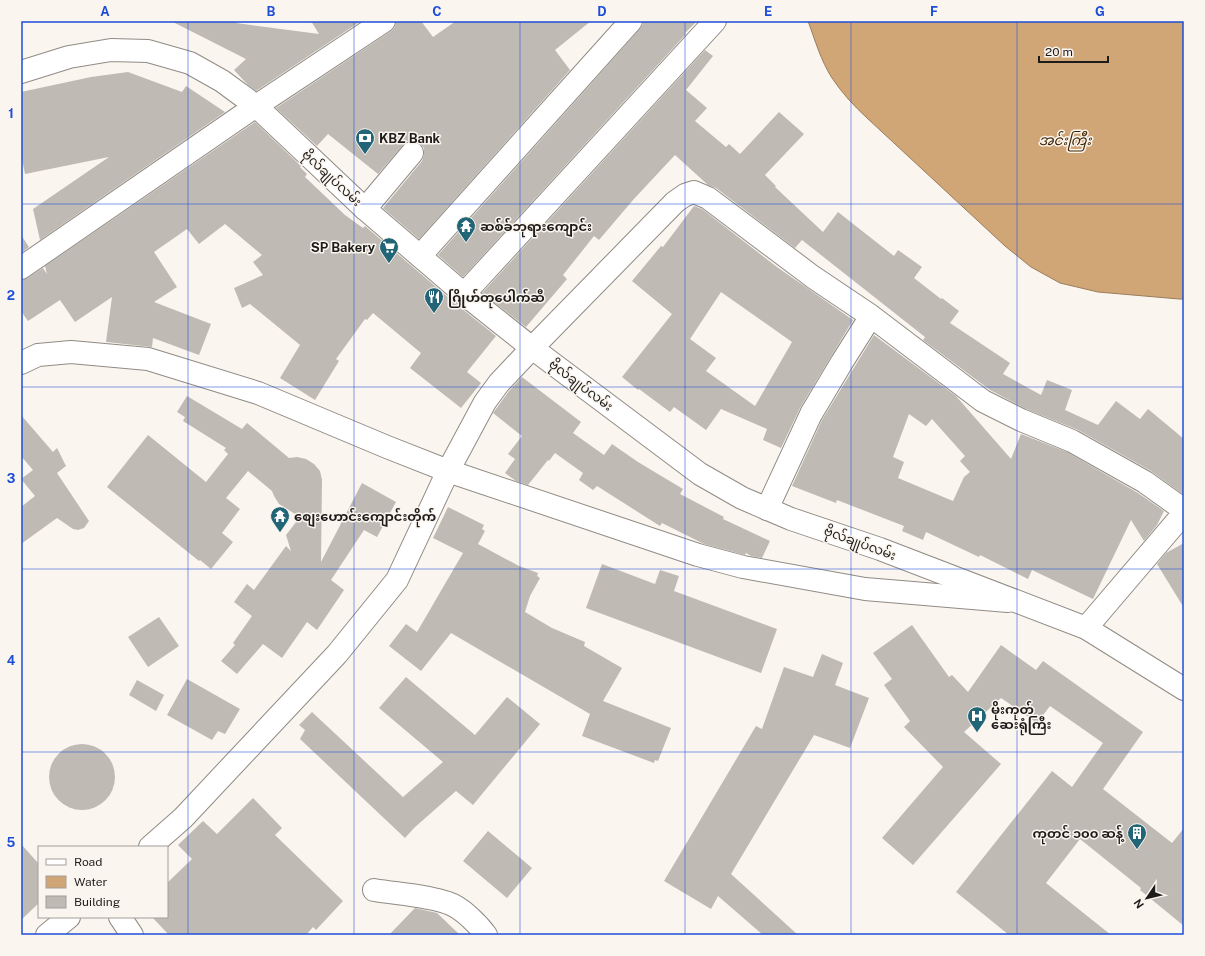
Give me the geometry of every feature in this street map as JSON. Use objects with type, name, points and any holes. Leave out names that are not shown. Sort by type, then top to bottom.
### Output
[{"type":"street","points":[[21,268],[256,106],[384,21]]},
{"type":"street","points":[[420,256],[631,21]]},
{"type":"street","points":[[464,294],[715,21]]},
{"type":"street","name":"ဗိုလ်‌ချုပ်‌လမ်း","points":[[21,72],[69,57],[111,50],[148,51],[190,63],[222,81],[256,106],[365,209],[464,294],[532,348],[700,474],[742,498],[791,519],[880,549],[1086,628],[1184,690]]},
{"type":"street","points":[[365,209],[412,152]]},
{"type":"street","points":[[151,846],[182,818],[337,654],[397,580],[448,471],[484,402],[499,383],[675,202],[685,195],[694,192],[708,198],[813,277],[871,316],[982,401],[1021,420],[1072,441],[1145,482],[1184,511],[1086,628]]},
{"type":"street","points":[[768,509],[811,414],[871,316]]},
{"type":"street","points":[[21,362],[38,355],[71,352],[148,359],[258,393],[448,471],[698,555],[743,567],[865,589],[1013,601]]},
{"type":"street","points":[[374,890],[428,898],[449,903],[463,912],[486,935]]},
{"type":"street","points":[[47,935],[68,918]]},
{"type":"street","points":[[121,918],[132,935]]},
{"type":"water","name":"အင်းကြီး","points":[[808,21],[1184,21],[1184,299],[1098,292],[1060,283],[1031,267],[1005,246],[857,109],[836,84],[828,71],[818,50]]},
{"type":"building","points":[[171,21],[237,21],[236,23],[319,34],[311,21],[361,21],[256,91],[234,70],[246,59]]},
{"type":"building","points":[[396,21],[421,21],[433,37],[456,21],[591,21],[555,50],[570,70],[419,239],[383,208],[422,161],[424,148],[420,144],[414,141],[407,141],[378,174],[328,134],[317,146],[276,108],[391,31],[395,27]]},
{"type":"building","points":[[643,21],[697,21],[463,277],[438,255],[640,29]]},
{"type":"building","points":[[705,50],[713,56],[686,90],[707,108],[695,121],[726,147],[729,144],[740,154],[779,112],[804,134],[765,175],[776,186],[775,187],[823,232],[838,212],[894,256],[898,250],[922,267],[914,278],[959,311],[950,323],[1010,363],[1003,374],[1041,395],[1047,380],[1072,390],[1065,410],[1098,425],[1116,401],[1140,419],[1148,409],[1184,439],[1184,495],[1151,471],[1078,430],[1026,409],[990,390],[923,340],[925,337],[802,240],[795,248],[716,188],[708,185],[675,155],[633,200],[599,240],[594,236],[563,275],[567,279],[526,327],[482,293]]},
{"type":"building","points":[[128,72],[182,92],[186,86],[225,112],[40,240],[33,209],[109,157],[25,174],[21,154],[21,92],[91,77]]},
{"type":"building","points":[[255,122],[301,166],[300,167],[307,174],[305,177],[345,215],[363,228],[365,226],[456,304],[496,336],[467,372],[481,383],[461,408],[410,368],[421,353],[373,313],[367,320],[365,319],[336,359],[339,361],[315,400],[280,378],[300,345],[250,304],[242,308],[234,288],[263,275],[253,262],[262,255],[225,224],[199,244],[187,229],[154,252],[177,287],[154,302],[211,324],[199,355],[153,338],[152,347],[106,342],[112,297],[75,322],[60,300],[28,321],[21,311],[21,280],[28,278],[43,268],[47,274],[45,266]]},
{"type":"building","points":[[694,206],[702,209],[777,267],[853,320],[800,408],[781,448],[763,440],[767,429],[721,409],[706,430],[674,407],[670,412],[622,377],[672,314],[632,281],[661,246],[663,247]],"holes":[[[721,292],[792,342],[755,406],[706,371],[716,358],[690,339]]]},
{"type":"building","points":[[21,235],[29,247],[21,253]]},
{"type":"building","points":[[874,335],[956,396],[1011,459],[1021,434],[1067,452],[1138,493],[1164,511],[1157,525],[1144,541],[1131,520],[1093,599],[1032,570],[1028,579],[980,555],[979,557],[926,532],[923,540],[902,531],[904,526],[837,500],[836,503],[792,486],[822,420]],"holes":[[[909,414],[926,426],[932,419],[965,456],[960,461],[970,472],[964,477],[953,501],[898,478],[904,462],[893,457]]]},
{"type":"building","points":[[522,377],[581,422],[573,433],[604,455],[612,444],[638,462],[683,489],[680,494],[724,517],[723,519],[770,541],[762,558],[704,544],[662,523],[660,526],[597,486],[593,490],[579,480],[583,473],[555,453],[528,485],[516,481],[505,473],[515,459],[508,454],[522,436],[493,413],[509,391]]},
{"type":"building","points":[[187,396],[242,429],[247,423],[289,458],[297,457],[306,459],[314,464],[320,471],[322,480],[321,562],[362,483],[396,502],[377,537],[364,530],[331,580],[344,590],[317,630],[307,622],[282,658],[263,644],[237,674],[221,661],[235,645],[233,643],[252,616],[234,602],[247,584],[254,590],[286,546],[291,551],[286,535],[300,517],[279,504],[272,491],[248,471],[226,498],[240,509],[222,533],[233,542],[211,569],[107,487],[148,435],[206,482],[228,454],[224,450],[226,448],[183,421],[185,417],[177,412]]},
{"type":"building","points":[[21,415],[53,452],[57,448],[66,466],[57,473],[89,521],[84,528],[78,530],[73,529],[57,518],[21,544],[21,507],[35,496],[21,479],[33,470],[21,456]]},
{"type":"building","points":[[448,507],[484,525],[482,529],[485,531],[478,544],[519,566],[538,573],[537,576],[540,578],[530,596],[525,612],[552,628],[585,642],[584,646],[622,668],[603,701],[671,728],[658,761],[655,760],[654,763],[582,736],[590,714],[451,633],[421,671],[389,646],[406,624],[417,632],[463,553],[433,538]]},
{"type":"building","points":[[1184,543],[1184,608],[1157,564],[1166,553]]},
{"type":"building","points":[[602,564],[655,584],[660,570],[679,576],[674,591],[777,629],[761,673],[586,608]]},
{"type":"building","points":[[159,617],[179,646],[148,667],[128,637]]},
{"type":"building","points":[[912,625],[949,677],[952,675],[968,692],[1001,645],[1036,670],[1043,661],[1143,732],[1103,789],[1172,843],[1184,828],[1184,926],[1140,890],[1141,888],[1080,839],[1046,883],[1111,935],[1009,935],[956,892],[1052,771],[1072,787],[1103,743],[1050,706],[1037,723],[1001,698],[964,732],[1001,764],[913,865],[882,838],[943,767],[904,727],[910,721],[884,685],[892,679],[873,653]]},
{"type":"building","points":[[822,654],[843,663],[835,685],[869,698],[850,748],[814,735],[731,874],[798,935],[763,935],[718,896],[711,909],[664,881],[756,726],[762,729],[784,667],[813,677]]},
{"type":"building","points":[[406,677],[475,735],[507,697],[540,724],[473,805],[456,791],[414,828],[405,838],[300,739],[305,730],[299,725],[312,712],[403,797],[443,762],[379,708]]},
{"type":"building","points":[[187,679],[240,709],[225,734],[218,731],[212,740],[167,715]]},
{"type":"building","points":[[137,680],[164,695],[156,711],[129,695]]},
{"type":"building","points":[[82,744],[95,747],[105,754],[112,764],[115,777],[112,790],[105,800],[95,807],[82,810],[69,807],[59,800],[52,790],[49,777],[52,764],[59,754],[69,747]]},
{"type":"building","points":[[253,798],[282,828],[275,835],[343,901],[316,930],[313,927],[306,935],[169,935],[153,918],[168,918],[168,882],[192,859],[178,845],[203,821],[217,834]]},
{"type":"building","points":[[488,831],[532,868],[507,898],[463,861]]},
{"type":"building","points":[[21,844],[38,863],[38,904],[21,920]]},
{"type":"building","points":[[415,908],[437,913],[460,935],[389,935]]},
{"type":"place","name":"KBZ Bank","points":[[365,155]]},
{"type":"place","name":"ဆစ်ခ်ဘုရားကျောင်း","points":[[466,243]]},
{"type":"place","name":"SP Bakery","points":[[389,264]]},
{"type":"place","name":"ဂြိုဟ်တုပေါက်ဆီ","points":[[434,314]]},
{"type":"place","name":"စျေးဟောင်းကျောင်းတိုက်","points":[[280,533]]},
{"type":"place","name":"မိုးကုတ်‌ ‌ဆေးရုံကြီး","points":[[977,733]]},
{"type":"place","name":"ကုတင် ၁၀၀ ဆန့်","points":[[1137,850]]}]
